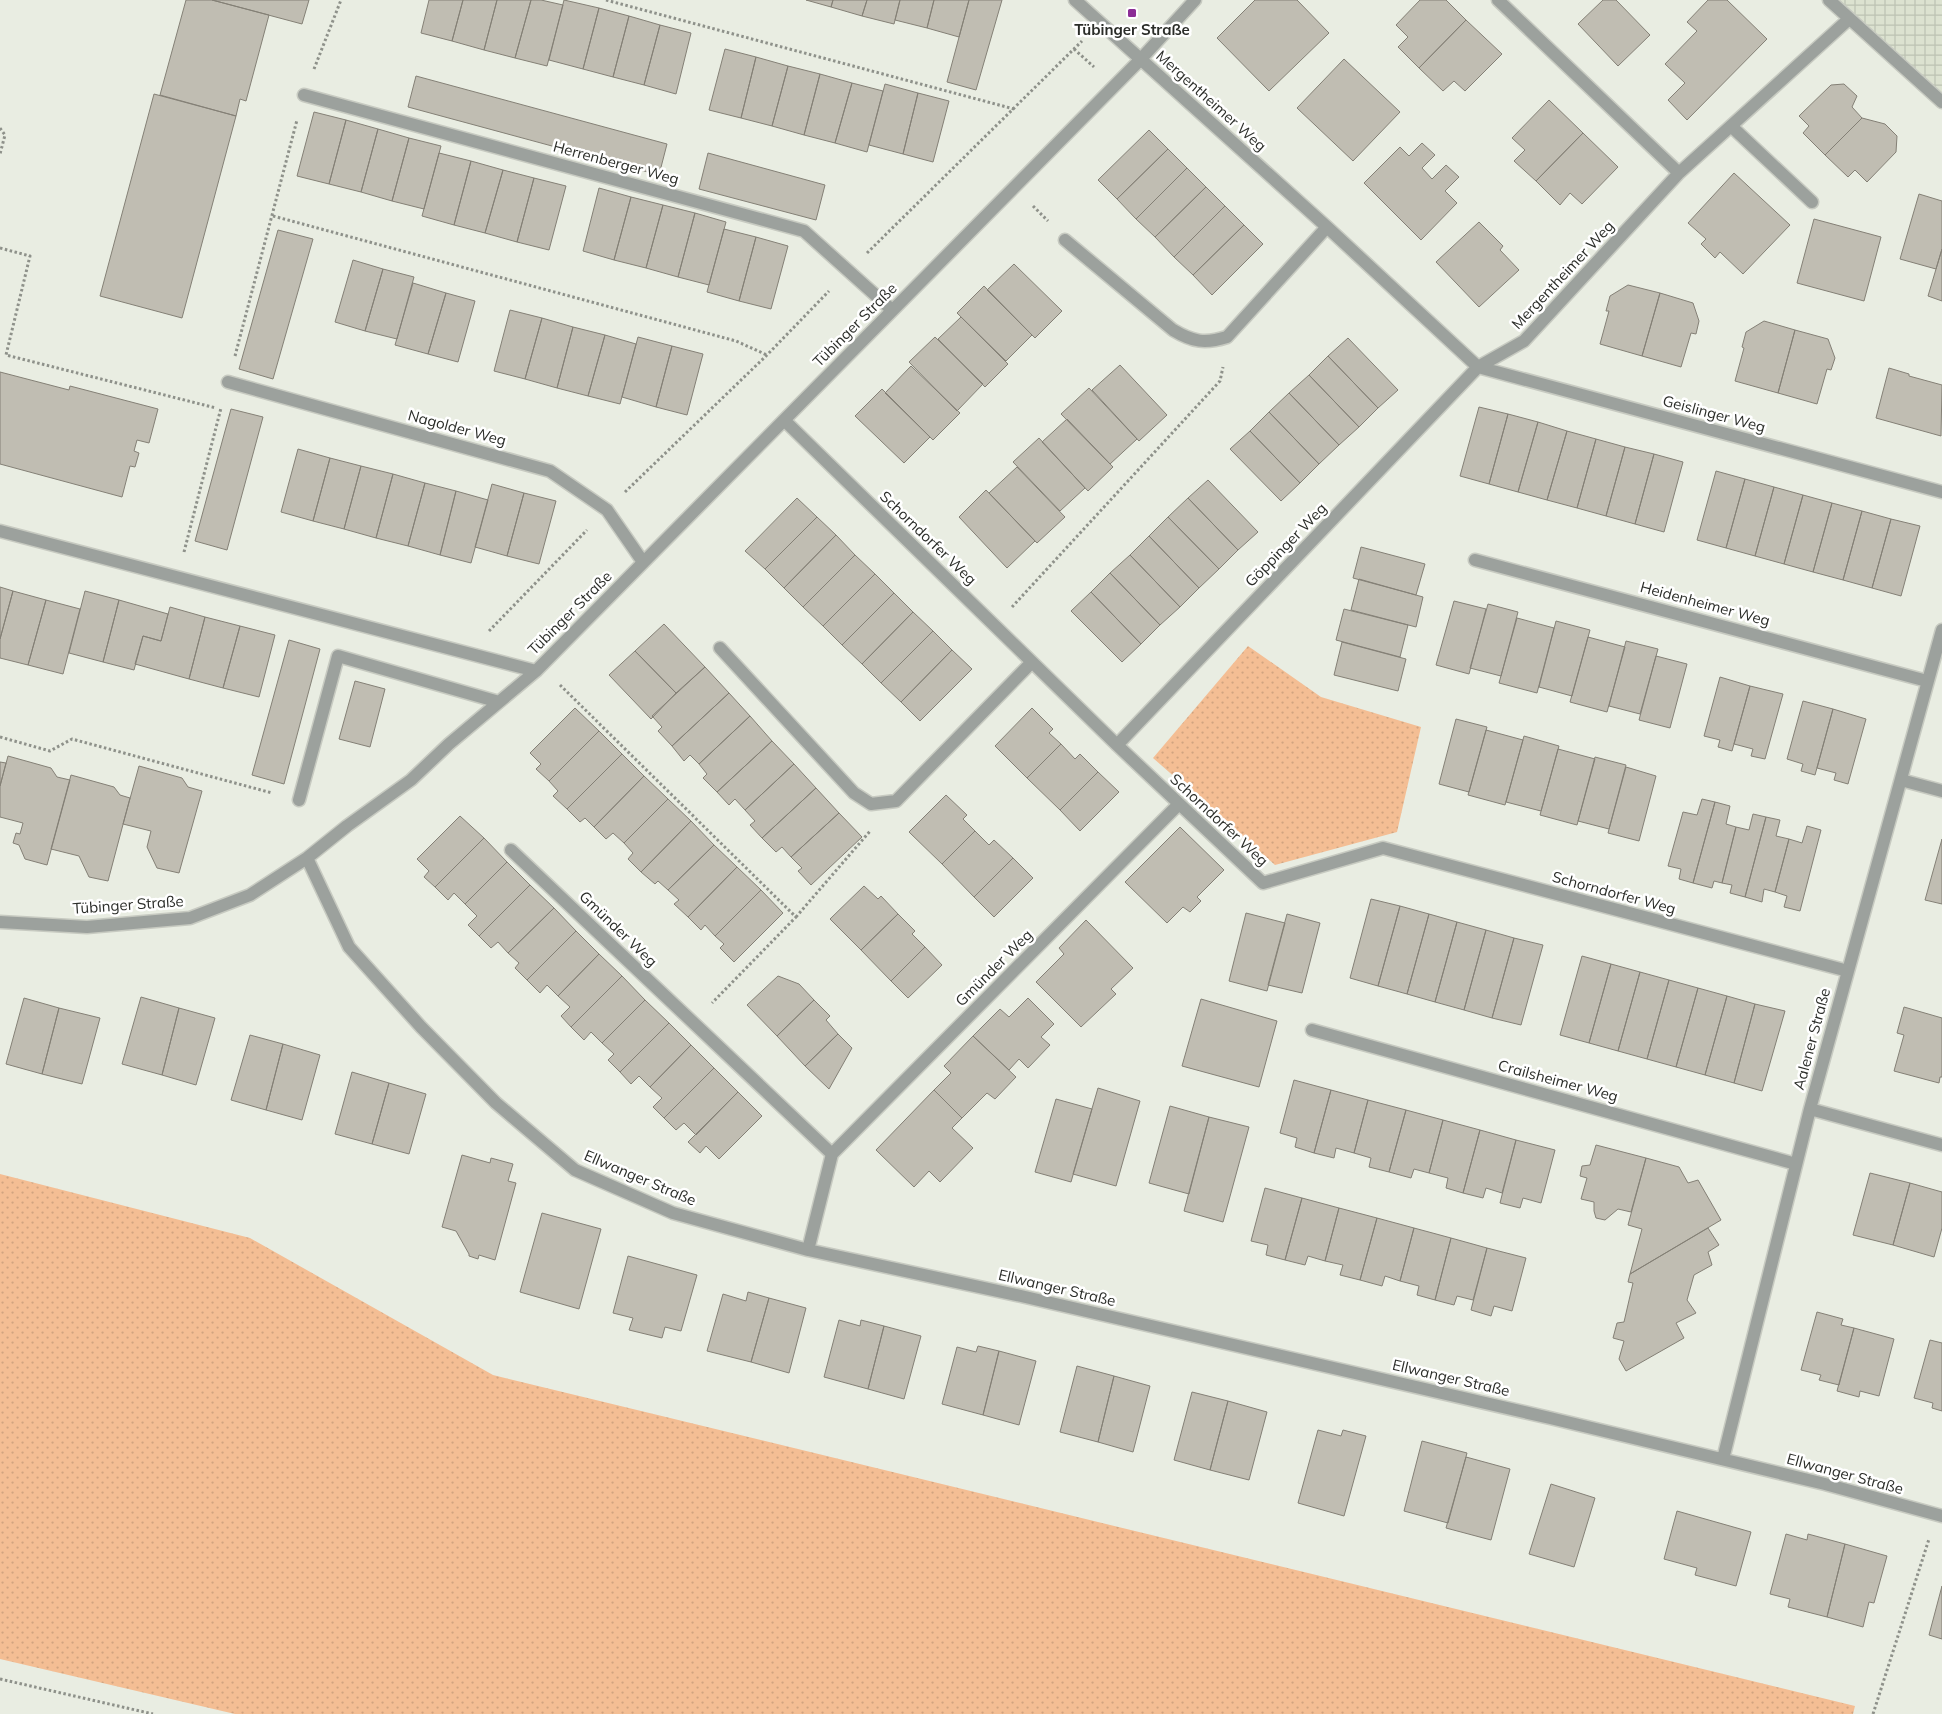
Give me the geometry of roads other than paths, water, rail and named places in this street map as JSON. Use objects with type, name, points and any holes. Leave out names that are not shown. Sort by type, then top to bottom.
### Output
[{"type":"street","name":"Mergentheimer Weg","points":[[1074,0],[1327,227],[1478,366],[1524,341],[1679,174],[1849,19]]},
{"type":"street","name":"Tübinger Straße","points":[[0,922],[87,927],[190,918],[250,895],[307,858],[347,826],[411,780],[538,668],[1140,60],[1195,0]]},
{"type":"street","points":[[1498,0],[1679,174]]},
{"type":"street","points":[[1829,0],[1942,102]]},
{"type":"street","name":"Herrenberger Weg","points":[[304,95],[804,231],[892,310]]},
{"type":"street","points":[[1731,126],[1812,202]]},
{"type":"street","points":[[1066,240],[1173,330],[1184,337],[1210,343],[1228,337],[1327,227]]},
{"type":"street","name":"Geislinger Weg","points":[[1478,366],[1942,492]]},
{"type":"street","name":"Göppinger Weg","points":[[1117,745],[1478,366]]},
{"type":"street","name":"Nagolder Weg","points":[[228,382],[550,471],[607,510],[643,562]]},
{"type":"street","name":"Schorndorfer Weg","points":[[784,420],[1117,745],[1264,883],[1383,848],[1848,971]]},
{"type":"street","name":"Tübinger Straße","points":[[0,531],[468,653],[538,668]]},
{"type":"street","name":"Heidenheimer Weg","points":[[1475,560],[1927,681]]},
{"type":"street","name":"Aalener Straße","points":[[1723,1459],[1810,1109],[1942,630]]},
{"type":"street","points":[[720,648],[854,793],[871,804],[896,801],[1032,662]]},
{"type":"street","points":[[299,800],[338,656],[499,702]]},
{"type":"street","points":[[1901,780],[1942,791]]},
{"type":"street","name":"Gmünder Weg","points":[[512,850],[832,1154],[1179,804]]},
{"type":"street","name":"Ellwanger Straße","points":[[307,858],[349,948],[496,1103],[575,1170],[673,1213],[808,1250],[1040,1300],[1723,1459],[1939,1515]]},
{"type":"street","name":"Crailsheimer Weg","points":[[1312,1030],[1796,1164]]},
{"type":"street","points":[[1810,1109],[1942,1145]]},
{"type":"street","points":[[808,1250],[832,1154]]},
{"type":"place","name":"Tübinger Straße","points":[[1132,13]]}]
